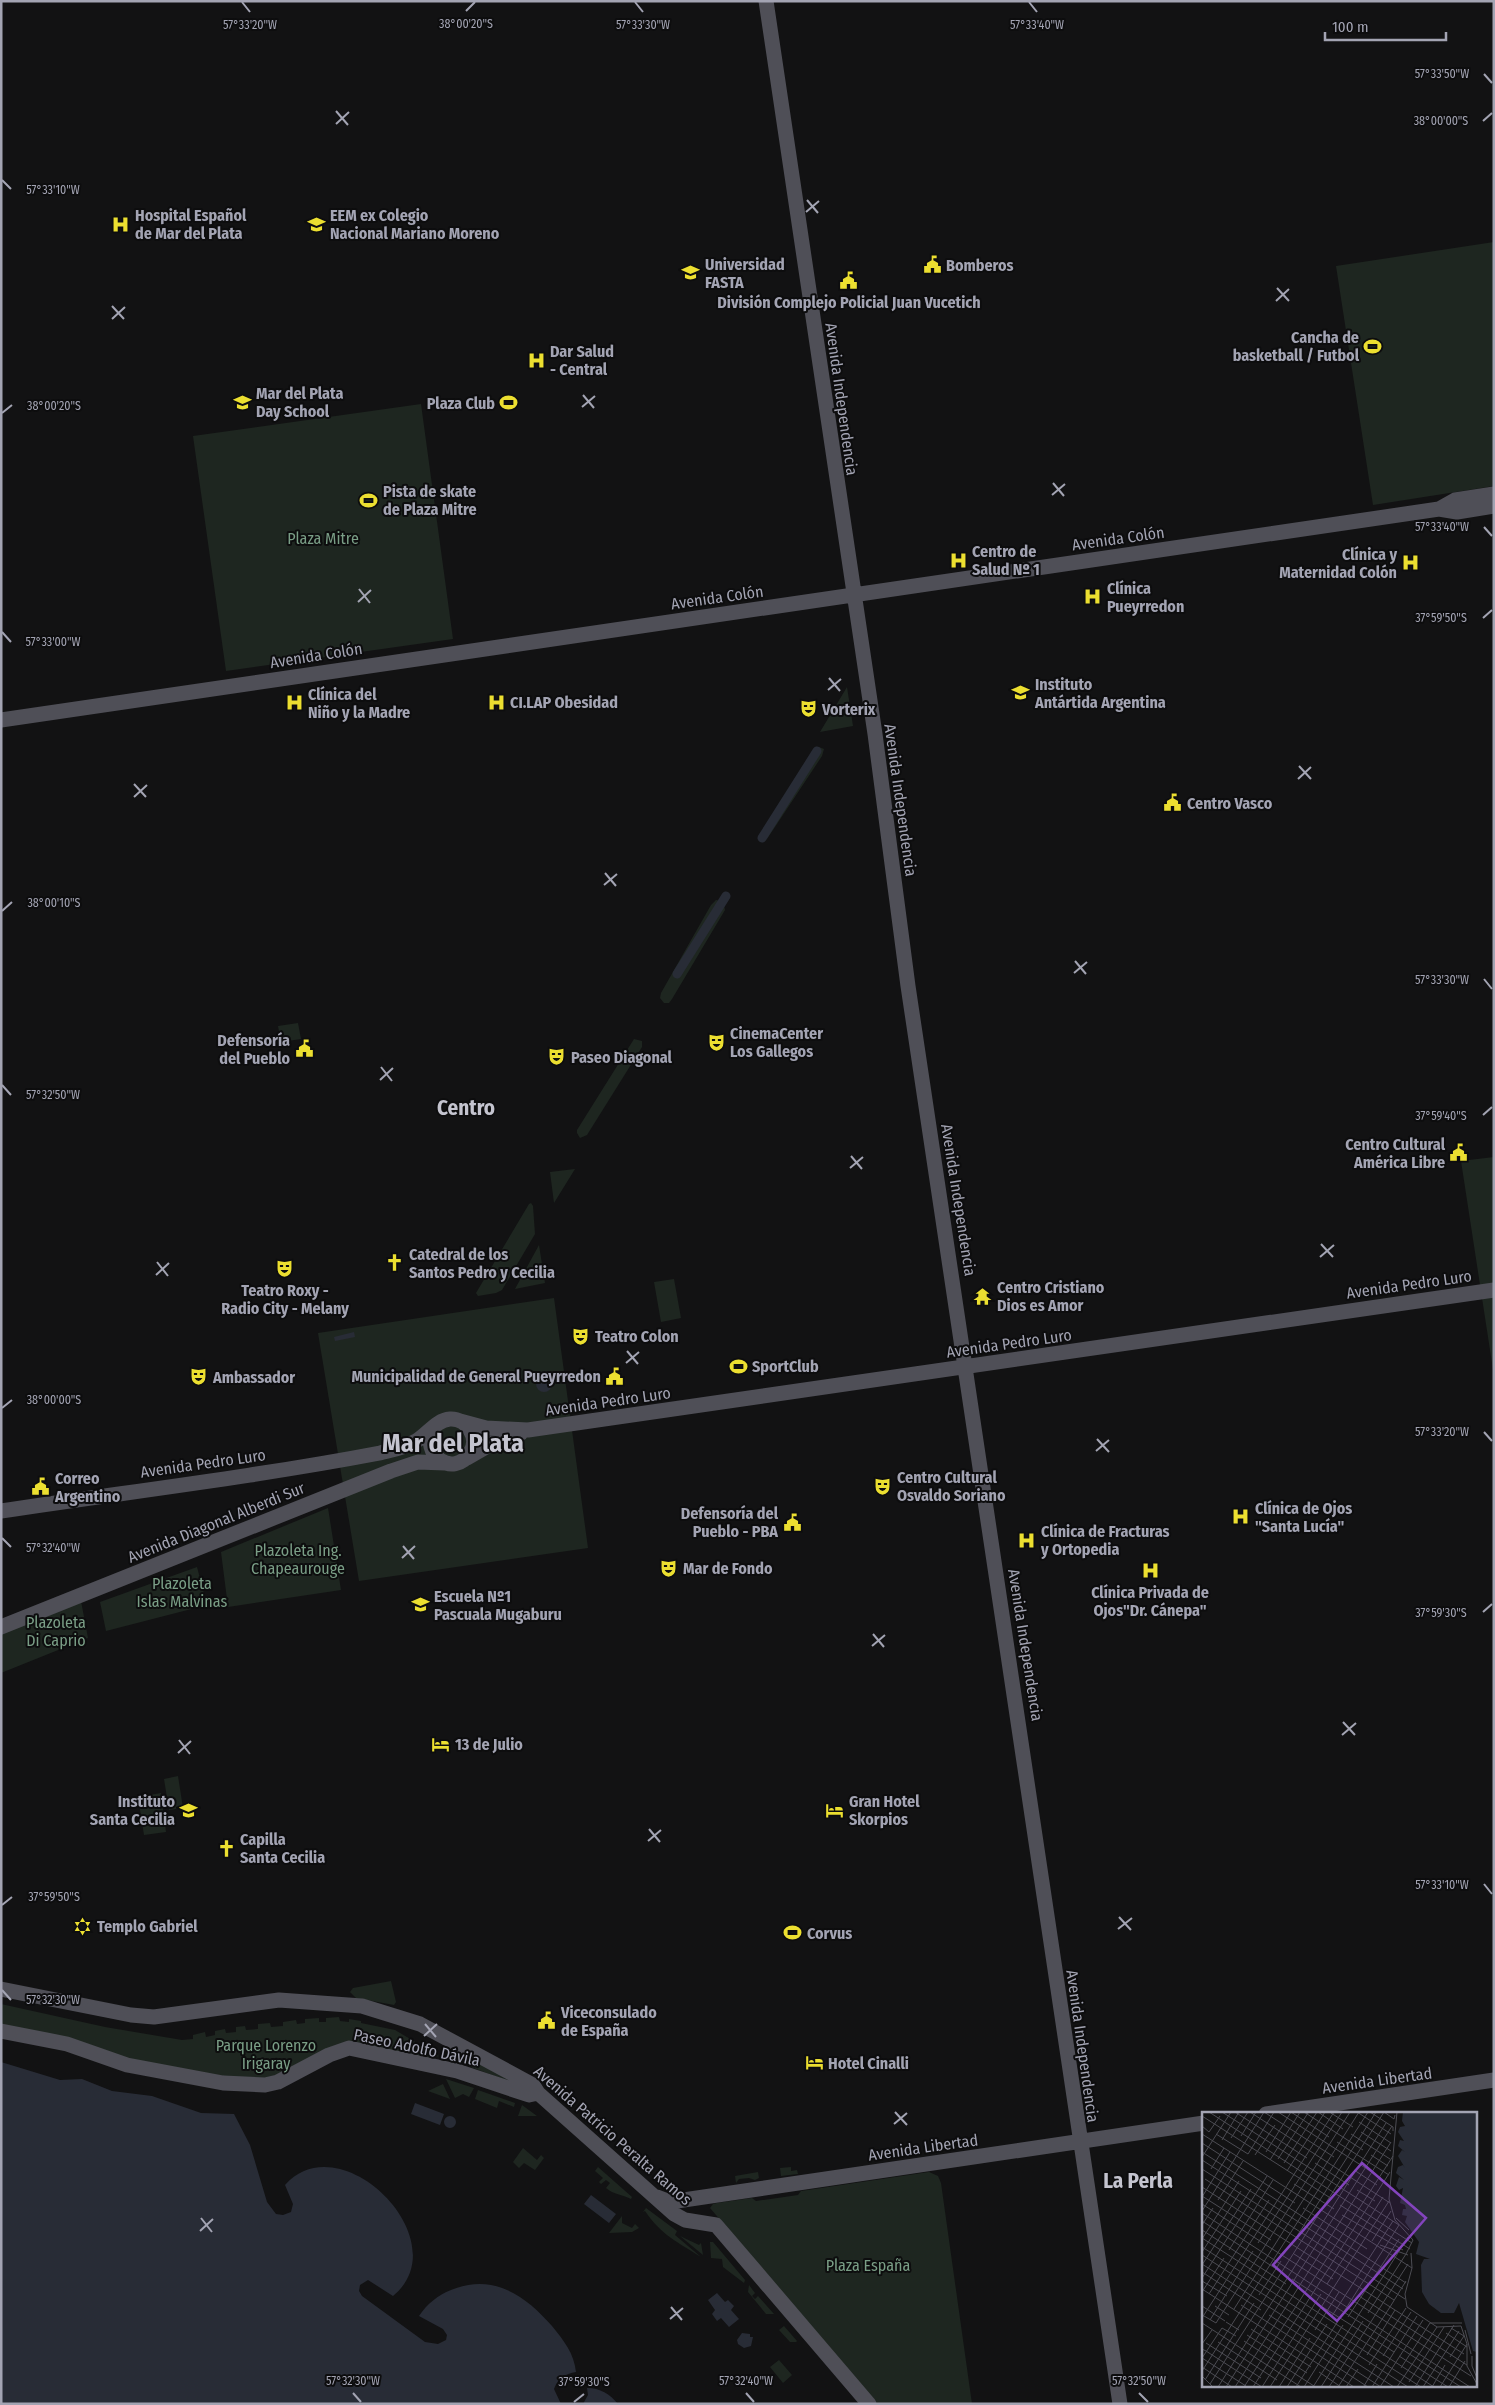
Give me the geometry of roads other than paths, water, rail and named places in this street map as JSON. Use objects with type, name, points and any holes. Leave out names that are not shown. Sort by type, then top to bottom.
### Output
[{"type":"main road","name":"Avenida Independencia","points":[[766,1],[875,734],[910,995],[967,1366],[1079,2141],[1120,2404]]},
{"type":"main road","name":"Avenida Colón","points":[[1,720],[1441,508],[1457,512],[1492,502]]},
{"type":"main road","name":"Avenida Pedro Luro","points":[[460,1420],[486,1428],[528,1430],[1494,1290]]},
{"type":"main road","points":[[445,1420],[460,1420],[472,1432],[474,1440],[470,1453],[466,1458],[453,1464],[446,1463],[435,1457],[429,1442],[434,1427],[445,1420]]},
{"type":"main road","name":"Avenida Pedro Luro","points":[[1,1511],[391,1451],[414,1442],[434,1427]]},
{"type":"main road","name":"Avenida Pedro Luro","points":[[466,1458],[493,1443],[528,1430]]},
{"type":"main road","points":[[391,1451],[397,1453],[401,1458],[398,1466],[391,1471]]},
{"type":"main road","name":"Avenida Diagonal Alberdi Sur","points":[[1,1627],[391,1471],[418,1462],[446,1463]]},
{"type":"main road","name":"Avenida Patricio Peralta Ramos","points":[[1,1989],[106,2011],[154,2017],[279,2000],[346,2003],[407,2019],[533,2085],[538,2093],[679,2217],[716,2225],[869,2404]]},
{"type":"main road","name":"Paseo Adolfo Dávila","points":[[1,2031],[67,2044],[127,2065],[223,2083],[273,2084],[335,2052],[349,2048],[457,2071],[529,2095],[538,2093]]},
{"type":"main road","points":[[457,2071],[467,2060],[465,2048]]},
{"type":"main road","name":"Avenida Libertad","points":[[1279,2112],[1494,2080]]},
{"type":"main road","name":"Avenida Libertad","points":[[650,2192],[662,2200],[670,2202],[1202,2123]]},
{"type":"waterway","points":[[762,838],[817,751]]},
{"type":"waterway","points":[[677,974],[726,896]]},
{"type":"place","name":"Hospital Español de Mar del Plata","points":[[121,224]]},
{"type":"place","name":"EEM ex Colegio Nacional Mariano Moreno","points":[[316,224]]},
{"type":"place","name":"Bomberos","points":[[932,265]]},
{"type":"place","name":"Universidad FASTA","points":[[691,273]]},
{"type":"place","name":"División Complejo Policial Juan Vucetich","points":[[849,281]]},
{"type":"place","name":"Cancha de basketball / Futbol","points":[[1373,346]]},
{"type":"place","name":"Dar Salud - Central","points":[[536,360]]},
{"type":"place","name":"Mar del Plata Day School","points":[[242,402]]},
{"type":"place","name":"Plaza Club","points":[[509,403]]},
{"type":"place","name":"Pista de skate de Plaza Mitre","points":[[369,500]]},
{"type":"place","name":"Centro de Salud Nº 1","points":[[958,560]]},
{"type":"place","name":"Clínica y Maternidad Colón","points":[[1411,563]]},
{"type":"place","name":"Clínica Pueyrredon","points":[[1093,597]]},
{"type":"place","name":"Instituto Antártida Argentina","points":[[1021,693]]},
{"type":"place","name":"CI.LAP Obesidad","points":[[496,702]]},
{"type":"place","name":"Clínica del Niño y la Madre","points":[[294,703]]},
{"type":"place","name":"Vorterix","points":[[808,709]]},
{"type":"place","name":"Centro Vasco","points":[[1173,803]]},
{"type":"place","name":"CinemaCenter Los Gallegos","points":[[716,1042]]},
{"type":"place","name":"Defensoría del Pueblo","points":[[304,1049]]},
{"type":"place","name":"Paseo Diagonal","points":[[557,1057]]},
{"type":"place","name":"Centro Cultural América Libre","points":[[1459,1153]]},
{"type":"place","name":"Catedral de los Santos Pedro y Cecilia","points":[[395,1263]]},
{"type":"place","name":"Teatro Roxy - Radio City - Melany","points":[[285,1268]]},
{"type":"place","name":"Centro Cristiano Dios es Amor","points":[[983,1296]]},
{"type":"place","name":"Teatro Colon","points":[[581,1336]]},
{"type":"place","name":"SportClub","points":[[738,1366]]},
{"type":"place","name":"Municipalidad de General Pueyrredon","points":[[615,1376]]},
{"type":"place","name":"Ambassador","points":[[199,1377]]},
{"type":"place","name":"Centro Cultural Osvaldo Soriano","points":[[883,1486]]},
{"type":"place","name":"Correo Argentino","points":[[41,1487]]},
{"type":"place","name":"Clínica de Ojos \"Santa Lucía\"","points":[[1241,1517]]},
{"type":"place","name":"Defensoría del Pueblo - PBA","points":[[792,1522]]},
{"type":"place","name":"Clínica de Fracturas y Ortopedia","points":[[1027,1540]]},
{"type":"place","name":"Mar de Fondo","points":[[669,1568]]},
{"type":"place","name":"Clínica Privada de Ojos\"Dr. Cánepa\"","points":[[1150,1570]]},
{"type":"place","name":"Escuela Nº1 Pascuala Mugaburu","points":[[420,1605]]},
{"type":"place","name":"13 de Julio","points":[[441,1744]]},
{"type":"place","name":"Instituto Santa Cecilia","points":[[189,1810]]},
{"type":"place","name":"Gran Hotel Skorpios","points":[[835,1810]]},
{"type":"place","name":"Capilla Santa Cecilia","points":[[226,1848]]},
{"type":"place","name":"Templo Gabriel","points":[[83,1926]]},
{"type":"place","name":"Corvus","points":[[793,1933]]},
{"type":"place","name":"Viceconsulado de España","points":[[547,2021]]},
{"type":"place","name":"Hotel Cinalli","points":[[814,2063]]},
{"type":"district","name":"Centro","points":[[466,1108]]},
{"type":"district","name":"Mar del Plata","points":[[453,1443]]},
{"type":"district","name":"La Perla","points":[[1138,2181]]},
{"type":"park label","name":"Plaza Mitre","points":[[323,538]]},
{"type":"park label","name":"Plazoleta Ing. Chapeaurouge","points":[[298,1559]]},
{"type":"park label","name":"Plazoleta Islas Malvinas","points":[[182,1592]]},
{"type":"park label","name":"Plazoleta Di Caprio","points":[[56,1631]]},
{"type":"park label","name":"Parque Lorenzo Irigaray","points":[[266,2054]]},
{"type":"park label","name":"Plaza España","points":[[868,2265]]}]
